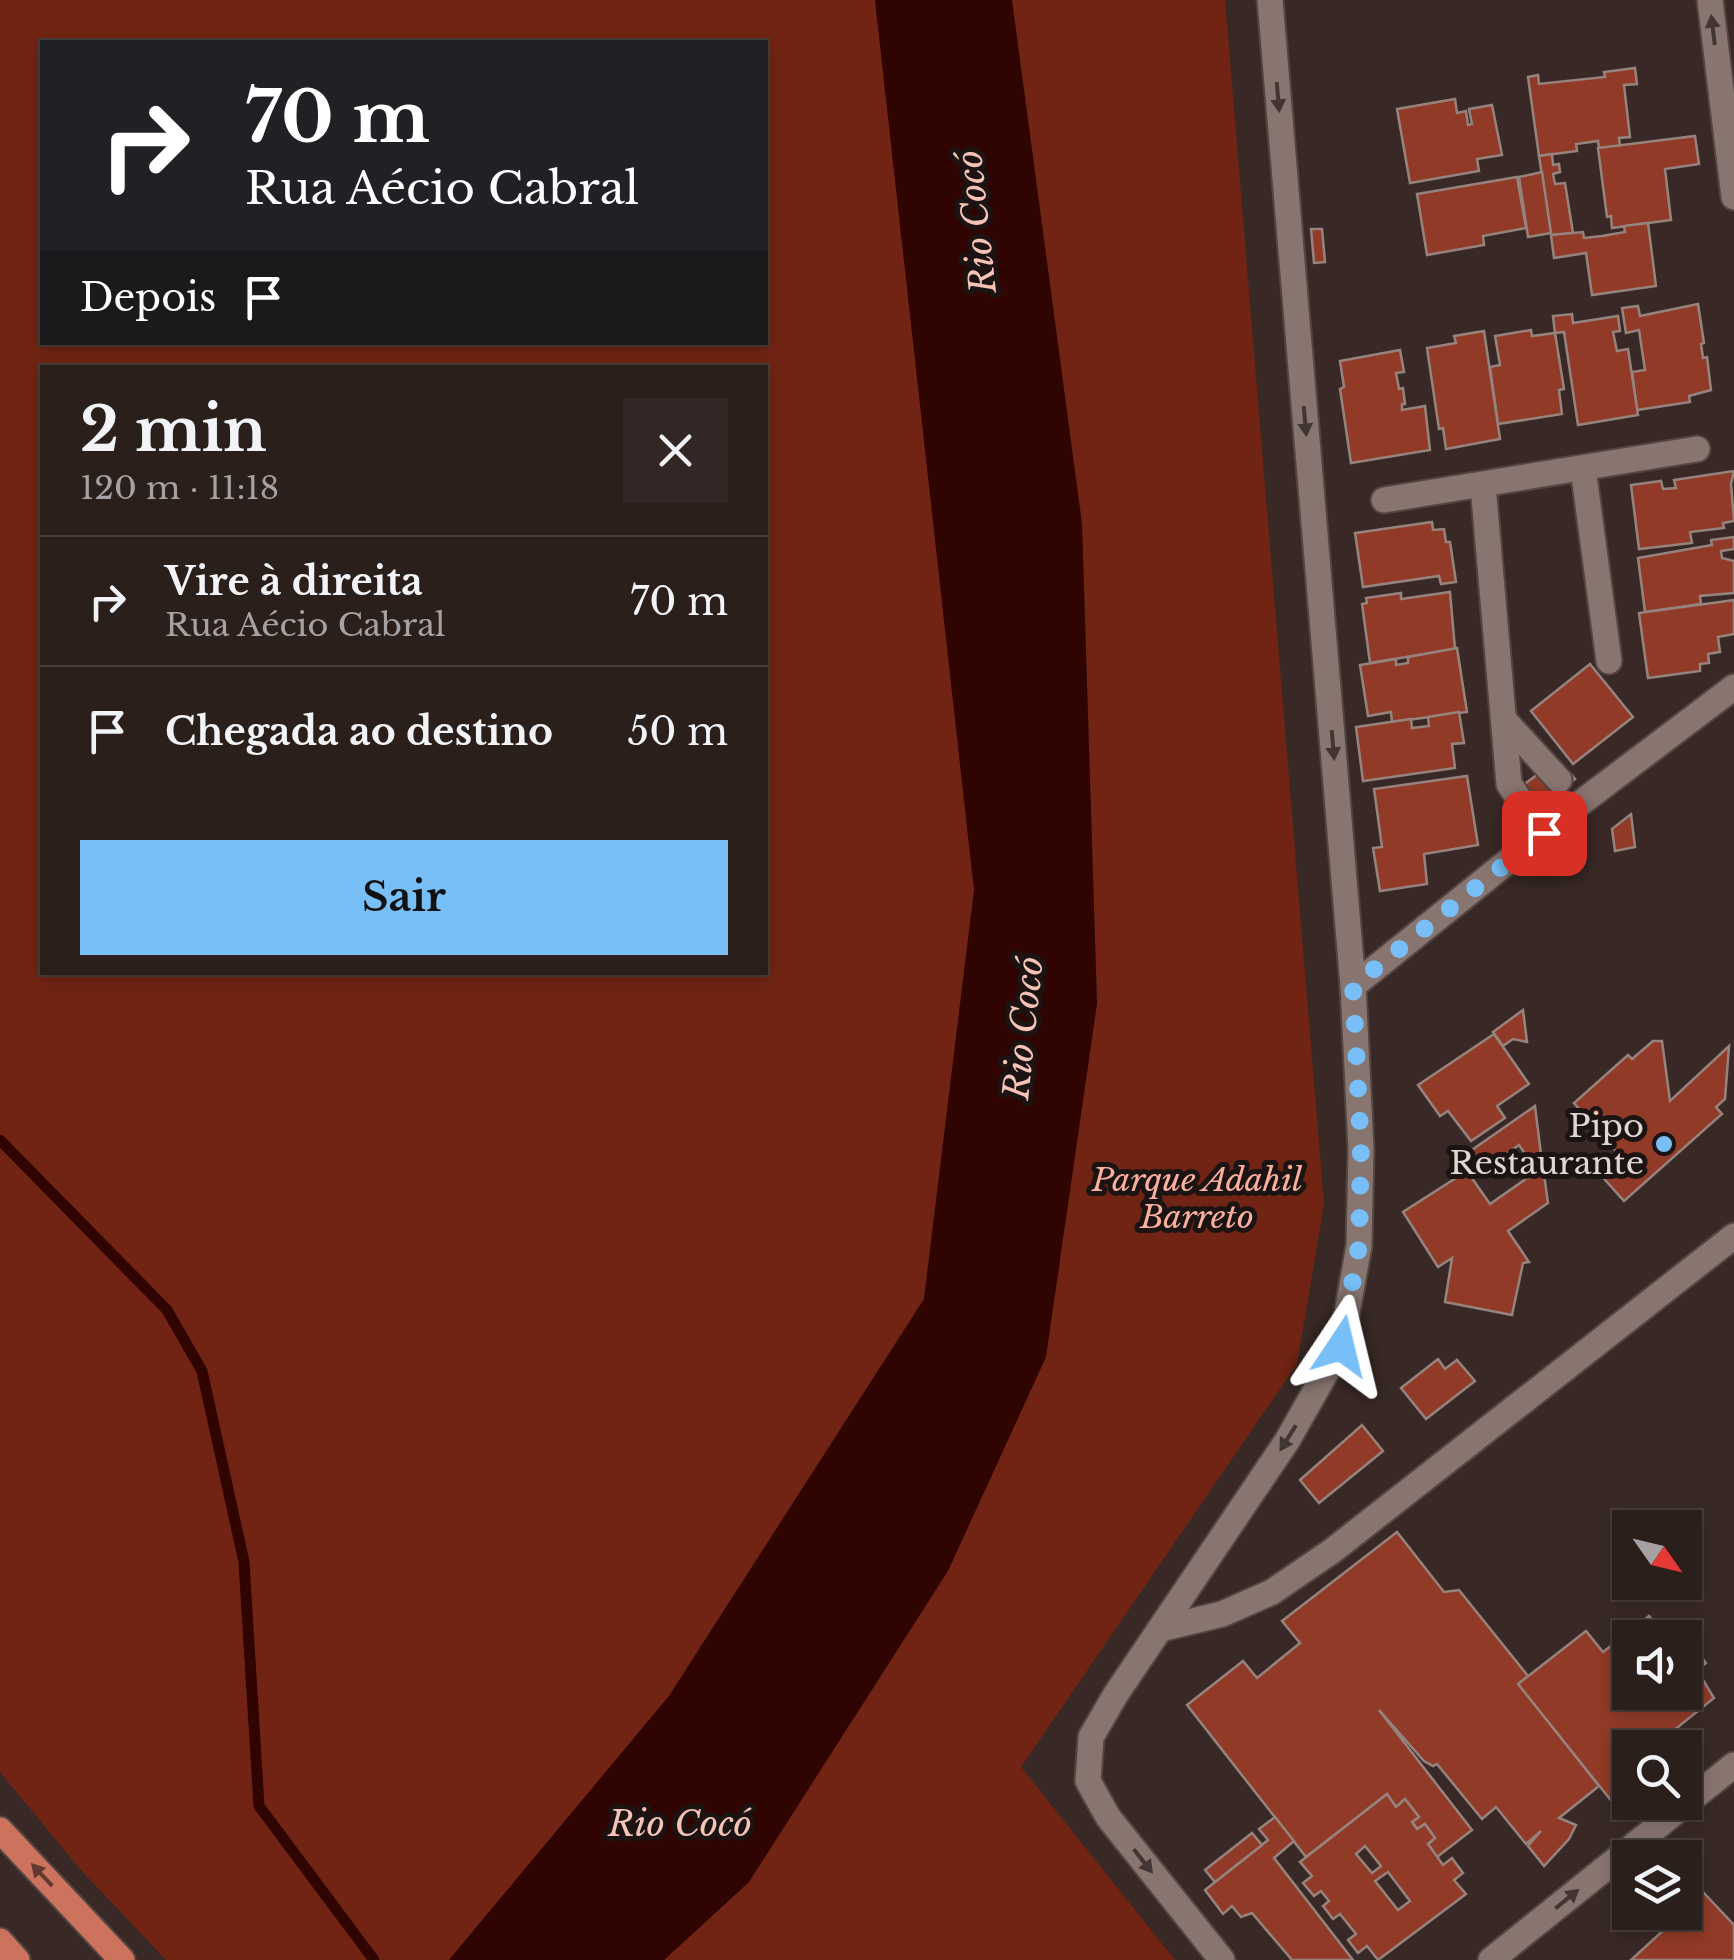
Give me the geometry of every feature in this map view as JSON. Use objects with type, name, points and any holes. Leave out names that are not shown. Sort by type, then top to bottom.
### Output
[{"type":"main road","points":[[0,1830],[122,1960]]},
{"type":"main road","points":[[0,1941],[18,1960]]},
{"type":"street","points":[[1222,1960],[1108,1817],[1088,1781],[1091,1737],[1287,1441],[1341,1346],[1359,1246],[1361,1149],[1353,986],[1270,0]]},
{"type":"street","points":[[1710,0],[1734,197]]},
{"type":"street","points":[[1384,500],[1697,449]]},
{"type":"street","points":[[1583,468],[1610,661]]},
{"type":"street","points":[[1483,485],[1509,784],[1533,818]]},
{"type":"street","points":[[1353,986],[1567,791],[1734,687]]},
{"type":"street","points":[[1504,720],[1567,791]]},
{"type":"street","points":[[1160,1629],[1222,1614],[1272,1592],[1332,1551],[1734,1236]]},
{"type":"street","points":[[1491,1960],[1734,1765]]},
{"type":"green space","points":[[0,0],[875,0],[974,890],[924,1299],[669,1696],[449,1960],[166,1960],[80,1869],[0,1772]]},
{"type":"green space","name":"Parque Adahil Barreto","points":[[1012,0],[1225,0],[1324,1204],[1297,1364],[1021,1767],[1175,1960],[664,1960],[749,1882],[1097,1004],[1082,524]]},
{"type":"water","name":"Rio Cocó","points":[[875,0],[1012,0],[1082,524],[1097,1004],[1046,1357],[948,1571],[749,1882],[664,1960],[449,1960],[669,1696],[924,1299],[974,890]]},
{"type":"building","points":[[1635,68],[1637,84],[1624,85],[1630,137],[1619,138],[1620,146],[1599,148],[1598,141],[1576,144],[1577,151],[1539,156],[1528,77],[1538,75],[1539,84],[1605,77],[1604,72]]},
{"type":"building","points":[[1455,99],[1457,113],[1466,111],[1468,125],[1472,124],[1469,109],[1492,105],[1502,155],[1477,159],[1479,171],[1410,183],[1397,109]]},
{"type":"building","points":[[1695,136],[1699,164],[1665,169],[1671,220],[1612,228],[1611,216],[1607,217],[1598,148]]},
{"type":"building","points":[[1552,154],[1553,165],[1559,164],[1560,172],[1553,174],[1555,184],[1565,183],[1573,233],[1551,235],[1539,156]]},
{"type":"building","points":[[1542,172],[1551,233],[1528,237],[1519,177]]},
{"type":"building","points":[[1517,177],[1526,228],[1483,236],[1484,245],[1427,255],[1417,194]]},
{"type":"building","points":[[1648,223],[1656,286],[1592,295],[1586,253],[1554,258],[1551,235],[1583,232],[1584,238],[1602,236],[1625,232],[1624,226]]},
{"type":"building","points":[[1311,229],[1322,229],[1325,262],[1314,263]]},
{"type":"building","points":[[1698,304],[1703,358],[1707,357],[1711,390],[1689,396],[1690,402],[1637,410],[1632,372],[1645,370],[1639,330],[1626,333],[1622,308],[1638,306],[1640,316]]},
{"type":"building","points":[[1572,314],[1573,323],[1618,316],[1620,331],[1613,332],[1617,351],[1628,349],[1638,415],[1578,425],[1564,332],[1555,333],[1553,316]]},
{"type":"building","points":[[1531,330],[1532,336],[1555,333],[1564,389],[1559,390],[1562,414],[1498,424],[1490,367],[1500,365],[1495,336]]},
{"type":"building","points":[[1484,331],[1500,439],[1446,449],[1443,428],[1439,429],[1427,348],[1456,343],[1454,336]]},
{"type":"building","points":[[1400,350],[1404,372],[1396,373],[1399,389],[1403,388],[1402,410],[1425,406],[1430,450],[1351,463],[1340,389],[1344,387],[1340,361]]},
{"type":"building","points":[[1734,471],[1734,521],[1723,523],[1724,528],[1690,532],[1692,543],[1639,549],[1631,485],[1661,481],[1663,489],[1676,488],[1674,480]]},
{"type":"building","points":[[1432,522],[1433,530],[1444,529],[1446,542],[1450,542],[1456,582],[1441,584],[1439,576],[1363,587],[1355,533]]},
{"type":"building","points":[[1734,537],[1734,549],[1721,551],[1722,558],[1734,561],[1734,593],[1700,596],[1701,604],[1645,612],[1638,558],[1712,545],[1711,540]]},
{"type":"building","points":[[1450,592],[1455,649],[1370,663],[1362,604],[1367,603],[1366,598],[1401,593],[1401,599]]},
{"type":"building","points":[[1734,600],[1734,634],[1718,637],[1720,652],[1708,654],[1709,663],[1700,664],[1700,671],[1648,678],[1639,613]]},
{"type":"building","points":[[1457,648],[1467,712],[1392,722],[1391,712],[1368,716],[1360,665],[1396,659],[1396,665],[1408,663],[1408,657]]},
{"type":"building","points":[[1590,664],[1633,717],[1573,764],[1531,711]]},
{"type":"building","points":[[1459,712],[1464,743],[1452,744],[1455,768],[1363,781],[1356,727],[1411,719],[1412,728],[1429,726],[1428,717]]},
{"type":"building","points":[[1543,770],[1554,784],[1570,773],[1575,779],[1522,820],[1517,814],[1521,787]]},
{"type":"building","points":[[1467,776],[1478,845],[1424,854],[1427,884],[1380,891],[1373,848],[1382,847],[1374,789]]},
{"type":"building","points":[[1631,814],[1635,847],[1615,851],[1612,829]]},
{"type":"building","points":[[1523,1010],[1527,1042],[1513,1039],[1503,1046],[1493,1032]]},
{"type":"building","points":[[1494,1034],[1529,1084],[1497,1106],[1505,1118],[1471,1141],[1448,1111],[1440,1116],[1418,1085]]},
{"type":"building","points":[[1653,1041],[1662,1041],[1670,1101],[1729,1046],[1725,1099],[1716,1107],[1722,1114],[1624,1201],[1599,1173],[1619,1155],[1574,1103],[1628,1055],[1632,1059]]},
{"type":"building","points":[[1535,1106],[1541,1154],[1530,1161],[1519,1145],[1479,1173],[1466,1154]]},
{"type":"building","points":[[1543,1167],[1548,1203],[1508,1231],[1529,1262],[1523,1263],[1512,1315],[1445,1302],[1452,1258],[1438,1267],[1403,1212],[1467,1171],[1490,1204]]},
{"type":"building","points":[[1438,1359],[1445,1369],[1457,1360],[1475,1381],[1426,1419],[1401,1388]]},
{"type":"building","points":[[1362,1425],[1383,1451],[1319,1503],[1300,1480]]},
{"type":"building","points":[[1397,1532],[1444,1592],[1459,1590],[1528,1676],[1519,1684],[1599,1786],[1559,1818],[1576,1825],[1569,1839],[1544,1866],[1528,1846],[1541,1831],[1526,1844],[1496,1807],[1482,1819],[1437,1764],[1424,1761],[1379,1710],[1472,1830],[1437,1857],[1428,1844],[1435,1838],[1425,1824],[1417,1829],[1412,1822],[1419,1817],[1405,1799],[1396,1807],[1387,1794],[1306,1857],[1187,1705],[1243,1661],[1257,1678],[1300,1643],[1282,1621]]},
{"type":"building","points":[[1586,1631],[1603,1652],[1612,1645],[1612,1710],[1699,1710],[1674,1730],[1612,1730],[1612,1802],[1518,1684]]},
{"type":"building","points":[[1702,1678],[1714,1698],[1702,1708]]},
{"type":"building","points":[[1387,1794],[1396,1807],[1405,1799],[1419,1817],[1412,1822],[1417,1829],[1425,1824],[1435,1838],[1428,1844],[1443,1865],[1452,1858],[1463,1873],[1454,1880],[1466,1894],[1378,1960],[1367,1946],[1358,1953],[1348,1940],[1356,1934],[1340,1914],[1333,1919],[1323,1906],[1329,1901],[1321,1891],[1314,1896],[1303,1883],[1312,1876],[1300,1862]],"holes":[[[1365,1846],[1381,1866],[1372,1873],[1356,1854]],[[1388,1872],[1410,1901],[1398,1910],[1375,1881]]]},
{"type":"building","points":[[1275,1817],[1294,1841],[1274,1858],[1353,1960],[1292,1960],[1252,1913],[1241,1917],[1232,1906],[1223,1914],[1205,1890],[1268,1840],[1259,1829]]},
{"type":"building","points":[[1252,1833],[1262,1845],[1215,1882],[1205,1870]]},
{"type":"building","points":[[1702,1895],[1734,1925],[1734,1960],[1631,1960],[1664,1930],[1702,1930]]},
{"type":"waterway","points":[[0,1140],[167,1310],[202,1371],[244,1562],[259,1806],[374,1960]]},
{"type":"place","name":"Pipo Restaurante","points":[[1664,1144]]},
{"type":"route","points":[[1341,1346],[1359,1246],[1361,1149],[1353,986],[1544,833]]}]
